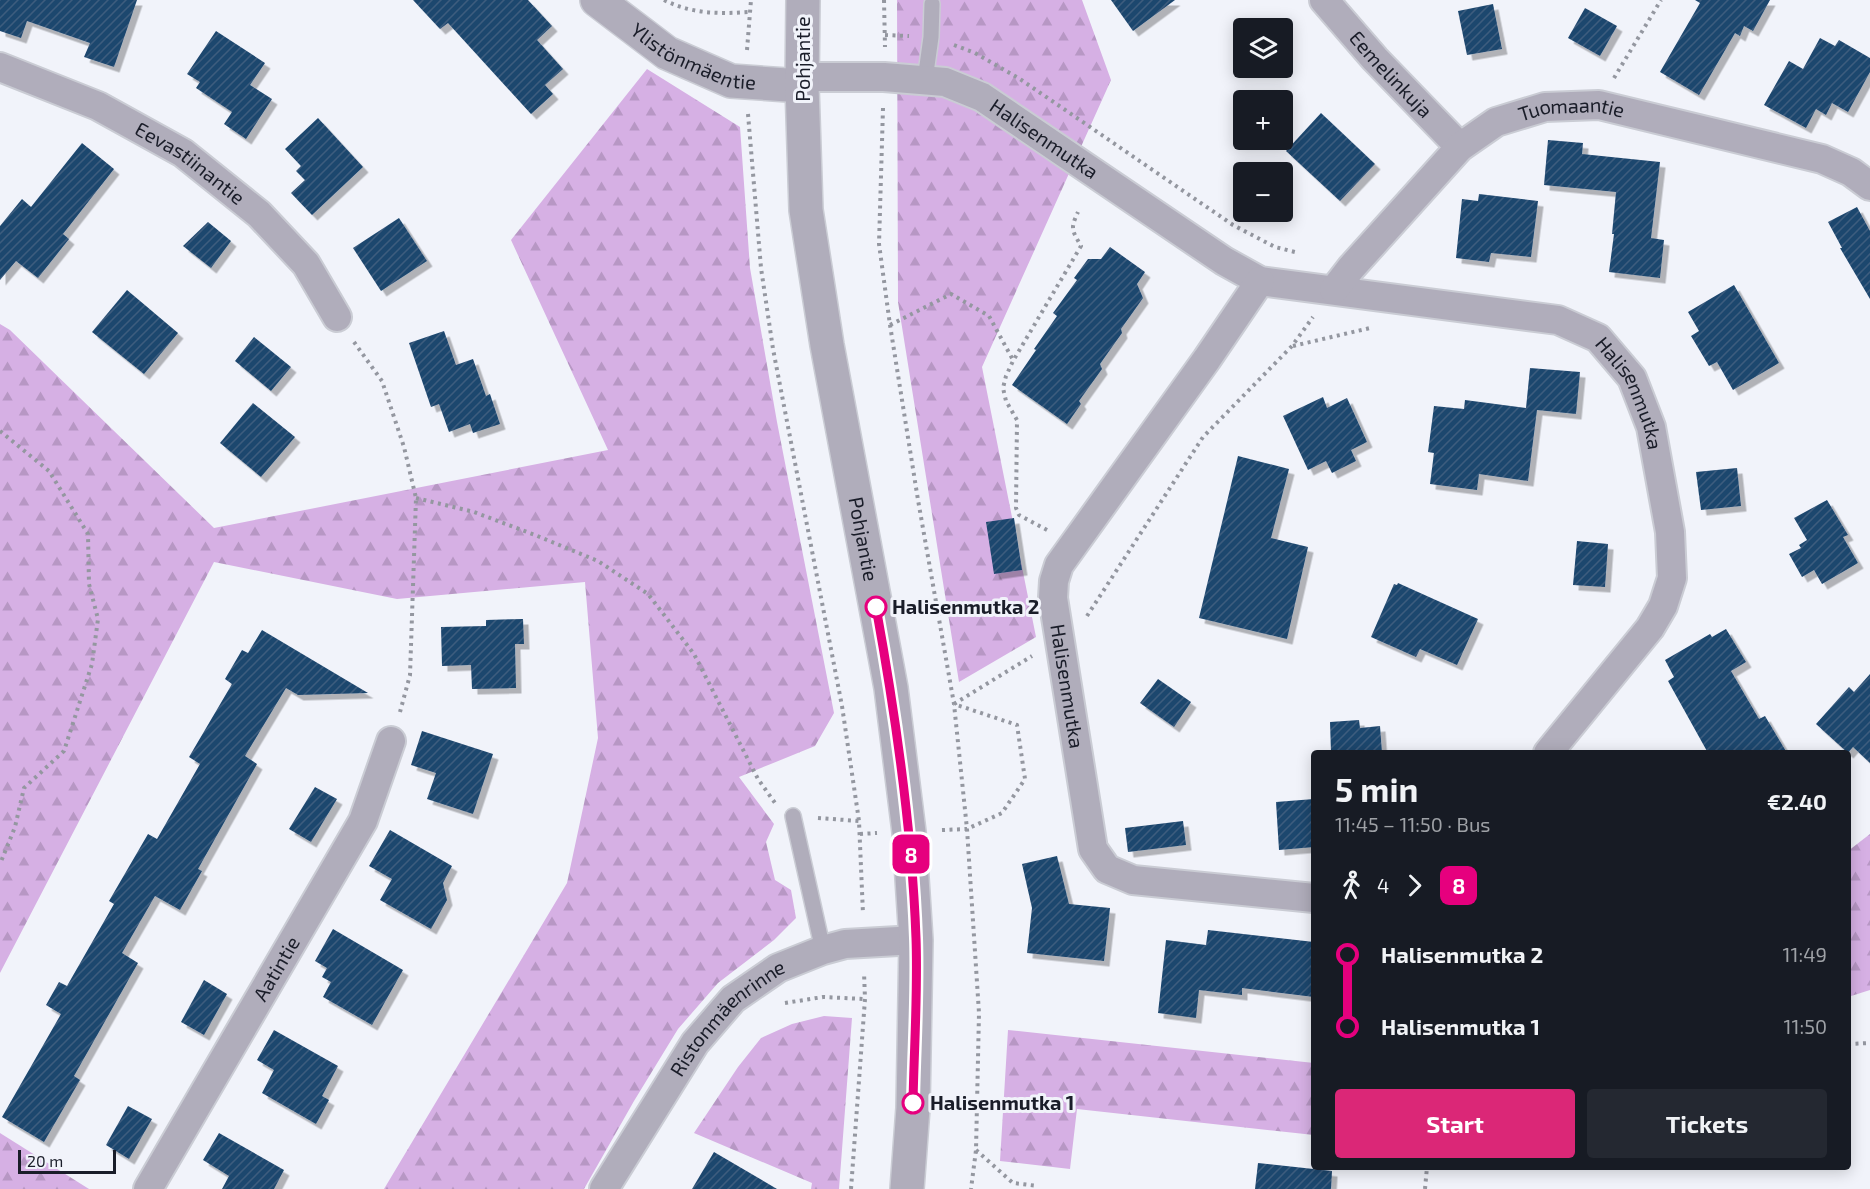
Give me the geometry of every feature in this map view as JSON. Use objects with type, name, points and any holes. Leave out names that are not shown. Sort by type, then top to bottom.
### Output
[{"type":"street","name":"Ylistönmäentie","points":[[597,0],[667,53],[731,81],[745,83],[802,81]]},
{"type":"street","name":"Pohjantie","points":[[803,0],[802,81],[806,210],[827,345],[891,688],[909,832],[916,940],[913,1107],[907,1189]]},
{"type":"street","name":"Eemelinkuja","points":[[1324,0],[1375,59],[1460,147]]},
{"type":"street","name":"Eevastiinantie","points":[[0,67],[98,106],[183,153],[267,222],[306,264],[337,317]]},
{"type":"street","name":"Halisenmutka","points":[[802,81],[884,77],[925,80],[945,82],[982,97],[1224,261],[1260,280],[1558,320],[1598,338],[1632,378],[1651,427],[1670,532],[1672,578],[1663,606],[1650,628],[1550,750]]},
{"type":"street","name":"Tuomaantie","points":[[1334,290],[1351,267],[1460,147],[1496,122],[1545,107],[1599,105],[1822,159],[1851,171],[1870,186]]},
{"type":"street","name":"Halisenmutka","points":[[1260,280],[1207,359],[1059,565],[1054,581],[1053,598],[1093,849],[1107,869],[1133,880],[1311,898]]},
{"type":"street","name":"Aatintie","points":[[148,1189],[363,821],[391,741]]},
{"type":"street","name":"Ristonmäenrinne","points":[[604,1189],[695,1043],[733,999],[778,968],[823,950],[845,944],[916,940]]},
{"type":"lane","points":[[925,80],[931,37],[932,4]]},
{"type":"lane","points":[[793,816],[823,950]]},
{"type":"path","points":[[664,0],[681,8],[718,14],[749,12]]},
{"type":"path","points":[[750,0],[745,83],[761,268],[773,349],[842,706],[859,821],[865,999],[851,1189]]},
{"type":"path","points":[[884,0],[879,244],[918,500],[954,704],[967,829],[979,1013],[976,1150],[971,1189]]},
{"type":"path","points":[[1599,105],[1661,0]]},
{"type":"path","points":[[885,35],[931,37],[975,52],[1020,79],[1233,225],[1275,247],[1297,253]]},
{"type":"path","points":[[1074,544],[1019,515],[1016,508],[1017,420],[1006,401],[1003,388],[1013,361],[1082,246],[1073,232],[1072,225],[1078,213]]},
{"type":"path","points":[[954,704],[1059,639],[1085,618],[1203,437],[1292,346],[1334,290]]},
{"type":"path","points":[[890,325],[951,294],[989,316],[1013,361]]},
{"type":"path","points":[[1292,346],[1387,325],[1411,300]]},
{"type":"path","points":[[337,317],[382,381],[404,447],[416,498],[410,675],[391,741]]},
{"type":"path","points":[[0,431],[49,471],[88,534],[89,584],[98,619],[92,664],[64,751],[24,788],[15,827],[0,864]]},
{"type":"path","points":[[416,498],[474,513],[598,561],[648,594],[694,654],[758,779],[775,803],[793,816],[859,821]]},
{"type":"path","points":[[954,704],[1017,725],[1022,750],[1025,779],[1002,813],[967,829]]},
{"type":"path","points":[[776,1008],[784,1003],[823,997],[865,999]]},
{"type":"path","points":[[1851,1044],[1870,1043]]},
{"type":"path","points":[[976,1150],[1013,1183],[1038,1186]]},
{"type":"path","points":[[1425,1189],[1426,1170]]},
{"type":"green space","points":[[897,0],[1082,0],[1111,80],[982,367],[1036,637],[959,682],[898,302]]},
{"type":"green space","points":[[647,69],[740,127],[750,268],[777,422],[834,713],[815,746],[739,777],[774,824],[766,842],[775,880],[791,890],[796,918],[774,940],[718,983],[678,1029],[584,1189],[384,1189],[567,883],[598,738],[585,582],[397,599],[214,562],[0,973],[0,324],[10,330],[214,528],[608,450],[511,240]]},
{"type":"green space","points":[[1870,834],[1870,990],[1851,996],[1851,849]]},
{"type":"green space","points":[[824,1016],[852,1018],[839,1189],[811,1189],[812,1183],[694,1133],[738,1067],[761,1038],[792,1024]]},
{"type":"green space","points":[[1008,1030],[1311,1063],[1311,1135],[1077,1109],[1070,1169],[1000,1161]]},
{"type":"green space","points":[[0,1133],[89,1189],[0,1189]]},
{"type":"building","points":[[0,0],[137,0],[114,67],[84,57],[90,43],[27,21],[21,38],[0,31]]},
{"type":"building","points":[[413,0],[528,0],[552,26],[537,40],[563,69],[545,85],[553,94],[531,114],[448,23],[440,29]]},
{"type":"building","points":[[1111,0],[1175,0],[1133,31]]},
{"type":"building","points":[[1695,0],[1770,0],[1753,31],[1744,26],[1740,36],[1735,33],[1699,95],[1660,72],[1700,3]]},
{"type":"building","points":[[1493,4],[1502,49],[1467,55],[1458,11]]},
{"type":"building","points":[[1585,8],[1617,26],[1600,56],[1568,38]]},
{"type":"building","points":[[216,31],[265,63],[250,85],[272,99],[246,139],[224,124],[232,112],[196,88],[200,82],[187,74]]},
{"type":"building","points":[[1820,38],[1835,46],[1839,40],[1870,58],[1870,72],[1848,112],[1832,103],[1826,115],[1816,109],[1806,128],[1764,105],[1789,61],[1803,69]]},
{"type":"building","points":[[1321,113],[1375,164],[1340,201],[1286,151],[1293,150],[1293,143]]},
{"type":"building","points":[[318,118],[363,167],[312,215],[291,193],[305,180],[296,171],[301,166],[285,149]]},
{"type":"building","points":[[1548,140],[1583,143],[1582,154],[1660,162],[1651,238],[1664,240],[1660,278],[1609,272],[1616,192],[1544,185]]},
{"type":"building","points":[[82,143],[114,169],[63,234],[69,239],[38,278],[16,261],[0,280],[0,226],[22,199],[31,207]]},
{"type":"building","points":[[1479,194],[1538,201],[1531,257],[1491,253],[1489,262],[1456,258],[1462,199],[1478,201]]},
{"type":"building","points":[[1857,207],[1870,231],[1870,299],[1840,248],[1842,248],[1828,222]]},
{"type":"building","points":[[399,218],[427,261],[381,291],[353,248]]},
{"type":"building","points":[[208,222],[231,241],[211,268],[183,246]]},
{"type":"building","points":[[1110,247],[1145,272],[1137,284],[1143,298],[1121,329],[1122,333],[1100,364],[1102,369],[1079,401],[1081,404],[1067,424],[1012,385],[1057,316],[1053,313],[1077,280],[1074,278],[1088,259],[1101,259]]},
{"type":"building","points":[[1734,285],[1779,363],[1733,390],[1717,362],[1709,366],[1691,336],[1699,331],[1688,312]]},
{"type":"building","points":[[127,290],[178,333],[144,374],[92,332]]},
{"type":"building","points":[[444,331],[456,365],[473,359],[486,396],[490,394],[500,424],[473,433],[470,424],[449,432],[439,404],[431,407],[409,343]]},
{"type":"building","points":[[254,337],[291,367],[271,391],[235,361]]},
{"type":"building","points":[[1530,368],[1580,372],[1576,414],[1537,410],[1528,481],[1479,474],[1477,490],[1430,484],[1434,453],[1428,452],[1434,406],[1464,409],[1465,400],[1526,408]]},
{"type":"building","points":[[1323,397],[1327,408],[1347,398],[1367,442],[1351,450],[1356,461],[1332,473],[1326,461],[1308,470],[1283,416]]},
{"type":"building","points":[[253,403],[295,437],[261,477],[220,443]]},
{"type":"building","points":[[1238,456],[1289,469],[1271,538],[1308,547],[1287,639],[1199,618]]},
{"type":"building","points":[[1737,468],[1741,506],[1701,510],[1696,472]]},
{"type":"building","points":[[1827,500],[1848,535],[1843,537],[1858,563],[1822,584],[1814,570],[1802,577],[1789,554],[1801,548],[1799,545],[1807,540],[1794,518]]},
{"type":"building","points":[[1014,518],[1022,570],[994,574],[986,522]]},
{"type":"building","points":[[1577,541],[1608,544],[1605,587],[1573,585]]},
{"type":"building","points":[[1398,583],[1478,619],[1457,665],[1420,649],[1416,657],[1371,637],[1394,584]]},
{"type":"building","points":[[523,619],[524,644],[515,644],[516,688],[472,689],[471,665],[442,666],[441,627],[486,626],[486,620]]},
{"type":"building","points":[[1726,629],[1746,662],[1731,671],[1759,719],[1765,716],[1785,750],[1706,750],[1668,681],[1674,677],[1665,660],[1710,634],[1712,637]]},
{"type":"building","points":[[262,630],[368,693],[298,695],[286,688],[245,756],[257,764],[198,869],[202,871],[180,910],[155,896],[122,953],[138,963],[74,1076],[80,1080],[44,1142],[2,1117],[61,1014],[46,1005],[59,982],[67,986],[114,904],[109,901],[148,834],[157,839],[200,764],[189,757],[232,684],[225,679],[242,650],[248,653]]},
{"type":"building","points":[[1870,674],[1870,763],[1853,747],[1850,750],[1845,750],[1816,724],[1849,687],[1854,692]]},
{"type":"building","points":[[1158,679],[1191,702],[1174,727],[1140,703]]},
{"type":"building","points":[[1359,720],[1360,728],[1380,726],[1382,750],[1331,750],[1330,722]]},
{"type":"building","points":[[422,731],[493,754],[473,814],[427,799],[436,773],[411,765]]},
{"type":"building","points":[[315,787],[337,799],[311,842],[289,829]]},
{"type":"building","points":[[1311,799],[1311,847],[1279,850],[1276,802]]},
{"type":"building","points":[[1183,821],[1186,845],[1128,852],[1125,828]]},
{"type":"building","points":[[390,830],[452,866],[443,883],[447,900],[431,929],[380,900],[392,879],[369,866]]},
{"type":"building","points":[[1057,856],[1069,904],[1110,908],[1104,961],[1027,953],[1032,908],[1022,864]]},
{"type":"building","points":[[333,929],[403,970],[372,1025],[323,997],[331,982],[322,977],[327,968],[315,961]]},
{"type":"building","points":[[1208,930],[1311,942],[1311,997],[1242,988],[1242,995],[1199,990],[1196,1018],[1158,1013],[1166,940],[1206,945]]},
{"type":"building","points":[[204,980],[227,994],[204,1035],[181,1022]]},
{"type":"building","points":[[274,1030],[338,1066],[322,1096],[329,1100],[316,1124],[262,1093],[274,1070],[257,1060]]},
{"type":"building","points":[[128,1106],[152,1119],[129,1159],[106,1145]]},
{"type":"building","points":[[219,1133],[284,1170],[274,1189],[222,1189],[229,1176],[203,1160]]},
{"type":"building","points":[[714,1152],[777,1189],[692,1189]]},
{"type":"building","points":[[1258,1163],[1332,1171],[1331,1189],[1255,1189]]},
{"type":"bus line","name":"8","points":[[876,607],[891,688],[909,832],[916,940],[913,1103]]},
{"type":"place","name":"Halisenmutka 2","points":[[876,607]]},
{"type":"place","name":"Halisenmutka 1","points":[[913,1103]]}]
